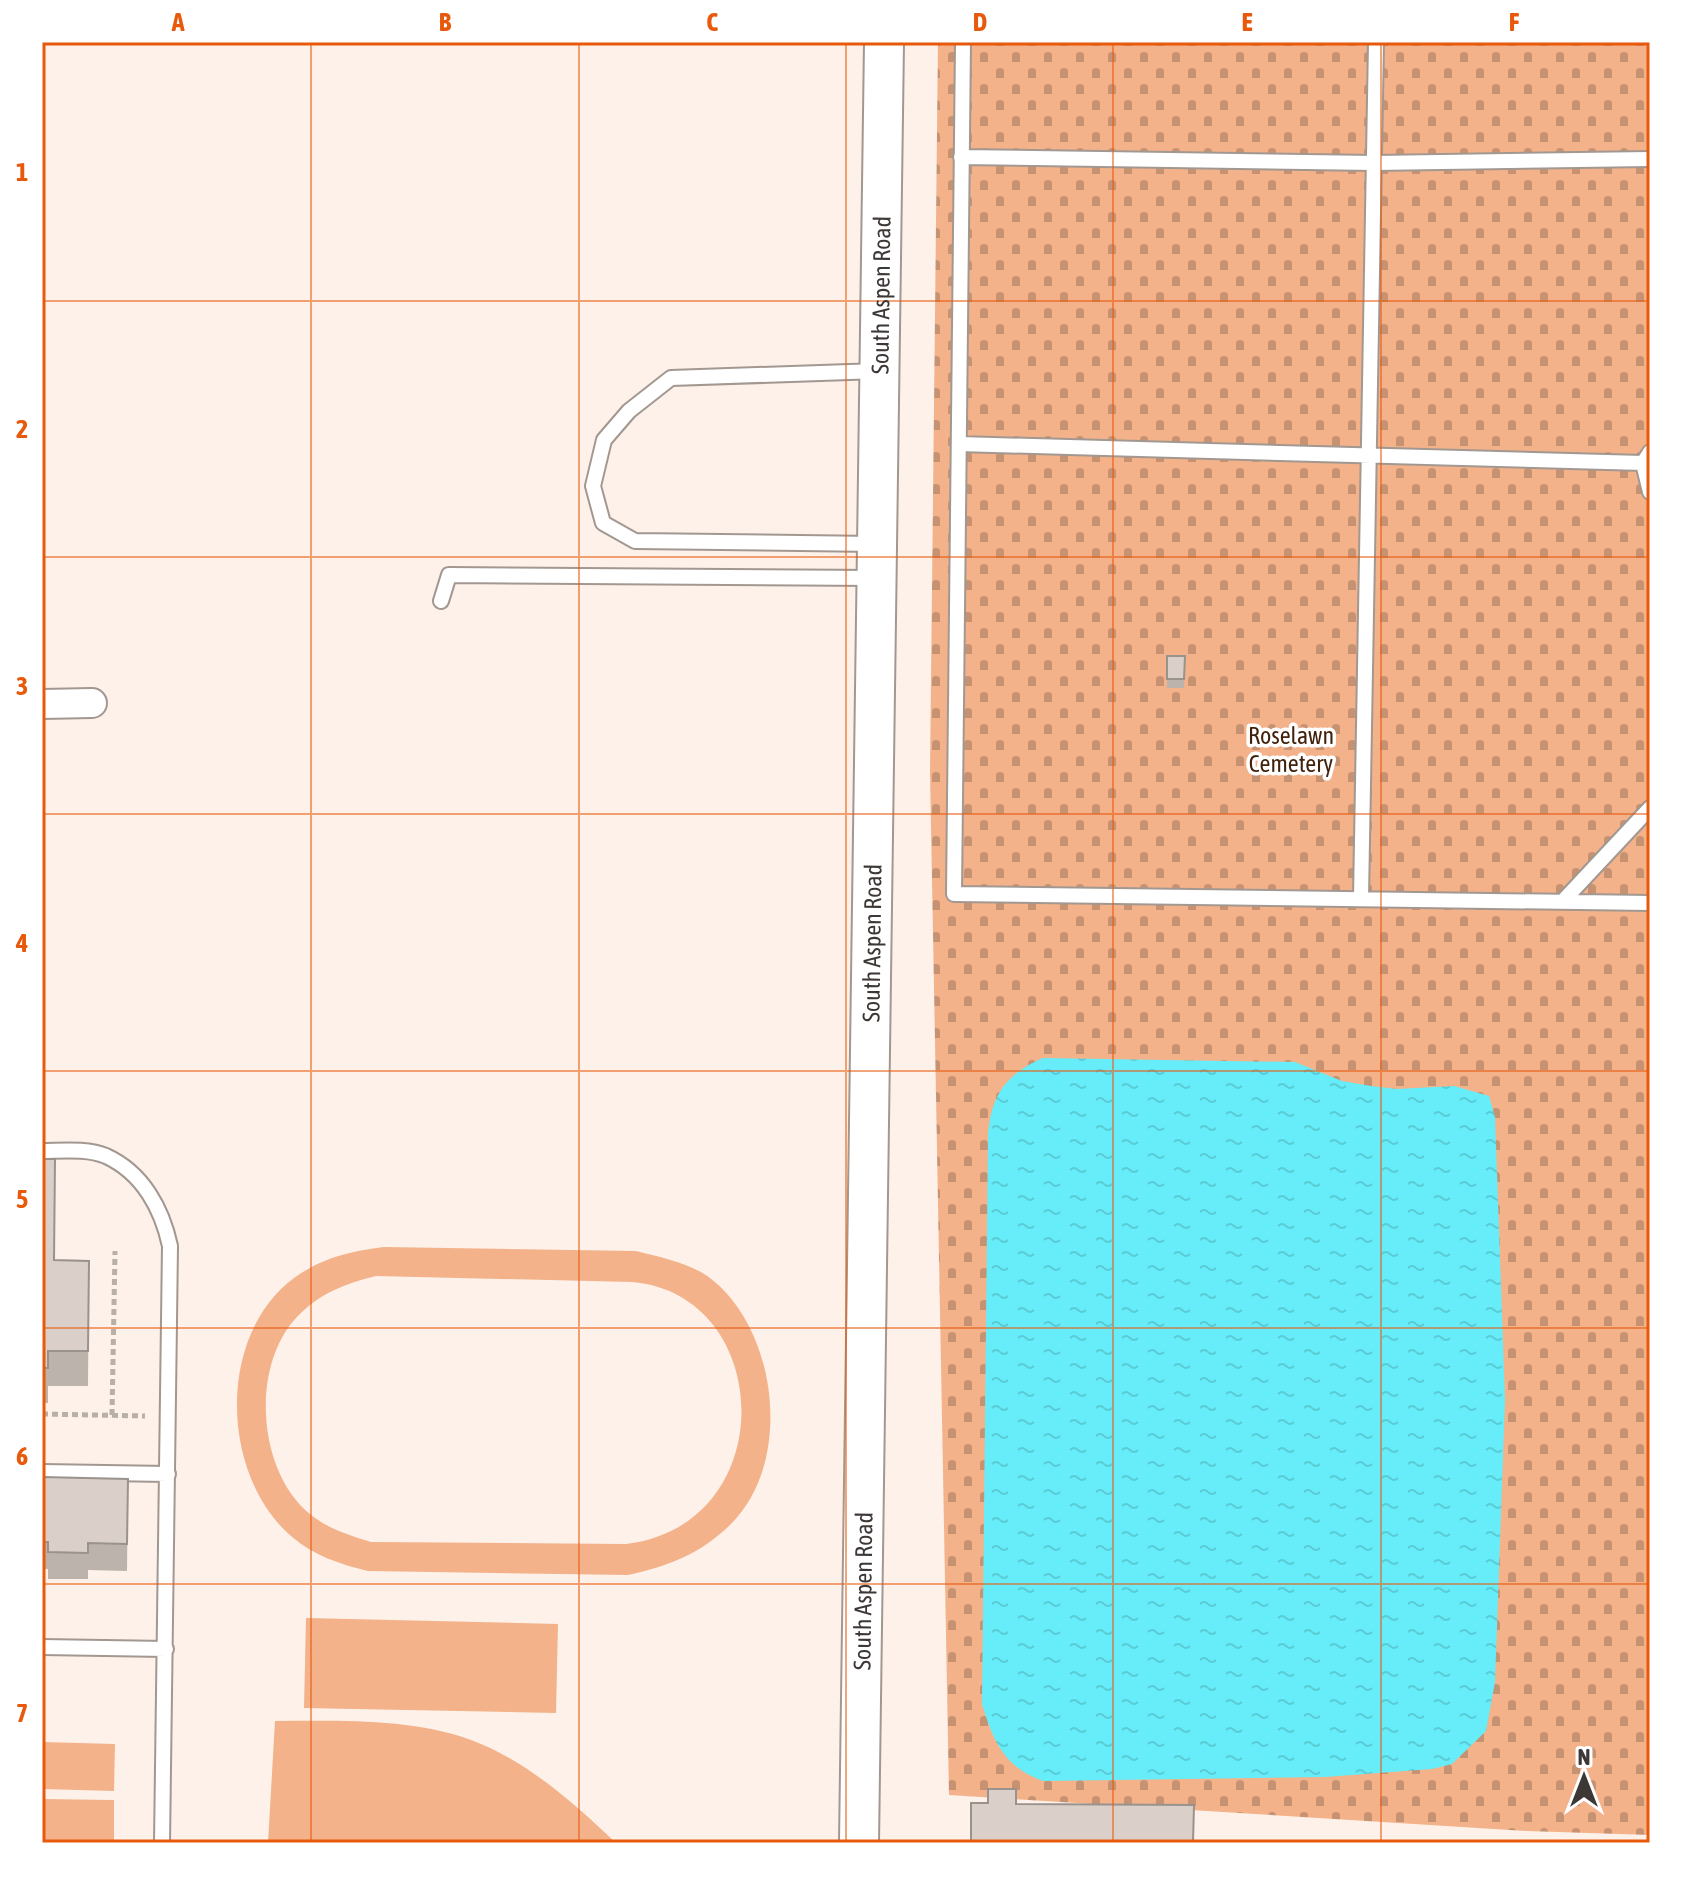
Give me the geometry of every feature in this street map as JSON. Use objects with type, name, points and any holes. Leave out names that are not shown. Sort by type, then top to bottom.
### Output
[{"type":"street","name":"South Aspen Road","points":[[859,1843],[884,42]]},
{"type":"street","points":[[42,704],[92,703]]},
{"type":"lane","points":[[963,42],[954,894],[1650,903]]},
{"type":"lane","points":[[1361,898],[1376,42]]},
{"type":"lane","points":[[961,157],[1374,163],[1650,159]]},
{"type":"lane","points":[[877,561],[635,541],[603,523],[593,486],[604,440],[629,411],[671,378],[880,371]]},
{"type":"lane","points":[[959,444],[1369,455],[1647,458],[1650,492]]},
{"type":"lane","points":[[441,601],[449,575],[877,561]]},
{"type":"lane","points":[[1562,902],[1650,808]]},
{"type":"lane","points":[[42,1151],[104,1155],[147,1190],[163,1215],[170,1246],[162,1843]]},
{"type":"lane","points":[[42,1472],[168,1474]]},
{"type":"lane","points":[[42,1647],[166,1649]]},
{"type":"path","points":[[112,1415],[115,1251]]},
{"type":"path","points":[[42,1414],[169,1416]]},
{"type":"green space","name":"Roselawn Cemetery","points":[[938,42],[1650,42],[1650,1835],[1527,1831],[949,1795],[930,772]]},
{"type":"green space","points":[[384,1247],[636,1251],[684,1264],[710,1278],[733,1301],[751,1330],[763,1363],[770,1398],[770,1433],[763,1468],[750,1499],[730,1525],[707,1544],[670,1563],[628,1575],[368,1571],[328,1558],[300,1543],[267,1509],[250,1476],[240,1439],[237,1400],[242,1362],[254,1327],[275,1296],[303,1272],[342,1255]],"holes":[[[376,1276],[632,1282],[679,1296],[713,1325],[734,1365],[742,1410],[735,1456],[713,1497],[677,1528],[626,1544],[371,1542],[339,1531],[310,1514],[293,1496],[279,1473],[266,1419],[271,1364],[281,1339],[296,1318],[323,1296],[342,1286]]]},
{"type":"green space","points":[[306,1618],[558,1624],[556,1713],[304,1708]]},
{"type":"green space","points":[[275,1721],[399,1724],[471,1740],[530,1771],[616,1843],[268,1843]]},
{"type":"green space","points":[[42,1742],[115,1744],[114,1791],[42,1789]]},
{"type":"green space","points":[[42,1799],[114,1800],[114,1843],[42,1843]]},
{"type":"water","points":[[1043,1058],[1295,1062],[1342,1081],[1397,1089],[1454,1086],[1489,1096],[1495,1117],[1505,1400],[1495,1682],[1486,1731],[1452,1764],[1432,1769],[1325,1777],[1043,1781],[1019,1769],[1002,1752],[982,1704],[988,1135],[993,1108],[1003,1088],[1019,1071]]},
{"type":"building","points":[[1167,656],[1185,656],[1184,679],[1167,679]]},
{"type":"building","points":[[42,1159],[55,1159],[54,1260],[89,1261],[88,1351],[48,1351],[48,1368],[42,1368]]},
{"type":"building","points":[[42,1477],[128,1479],[127,1544],[88,1543],[88,1553],[48,1552],[48,1542],[42,1542]]},
{"type":"building","points":[[988,1789],[1016,1789],[1016,1804],[1194,1805],[1193,1843],[971,1843],[971,1803],[988,1803]]}]
